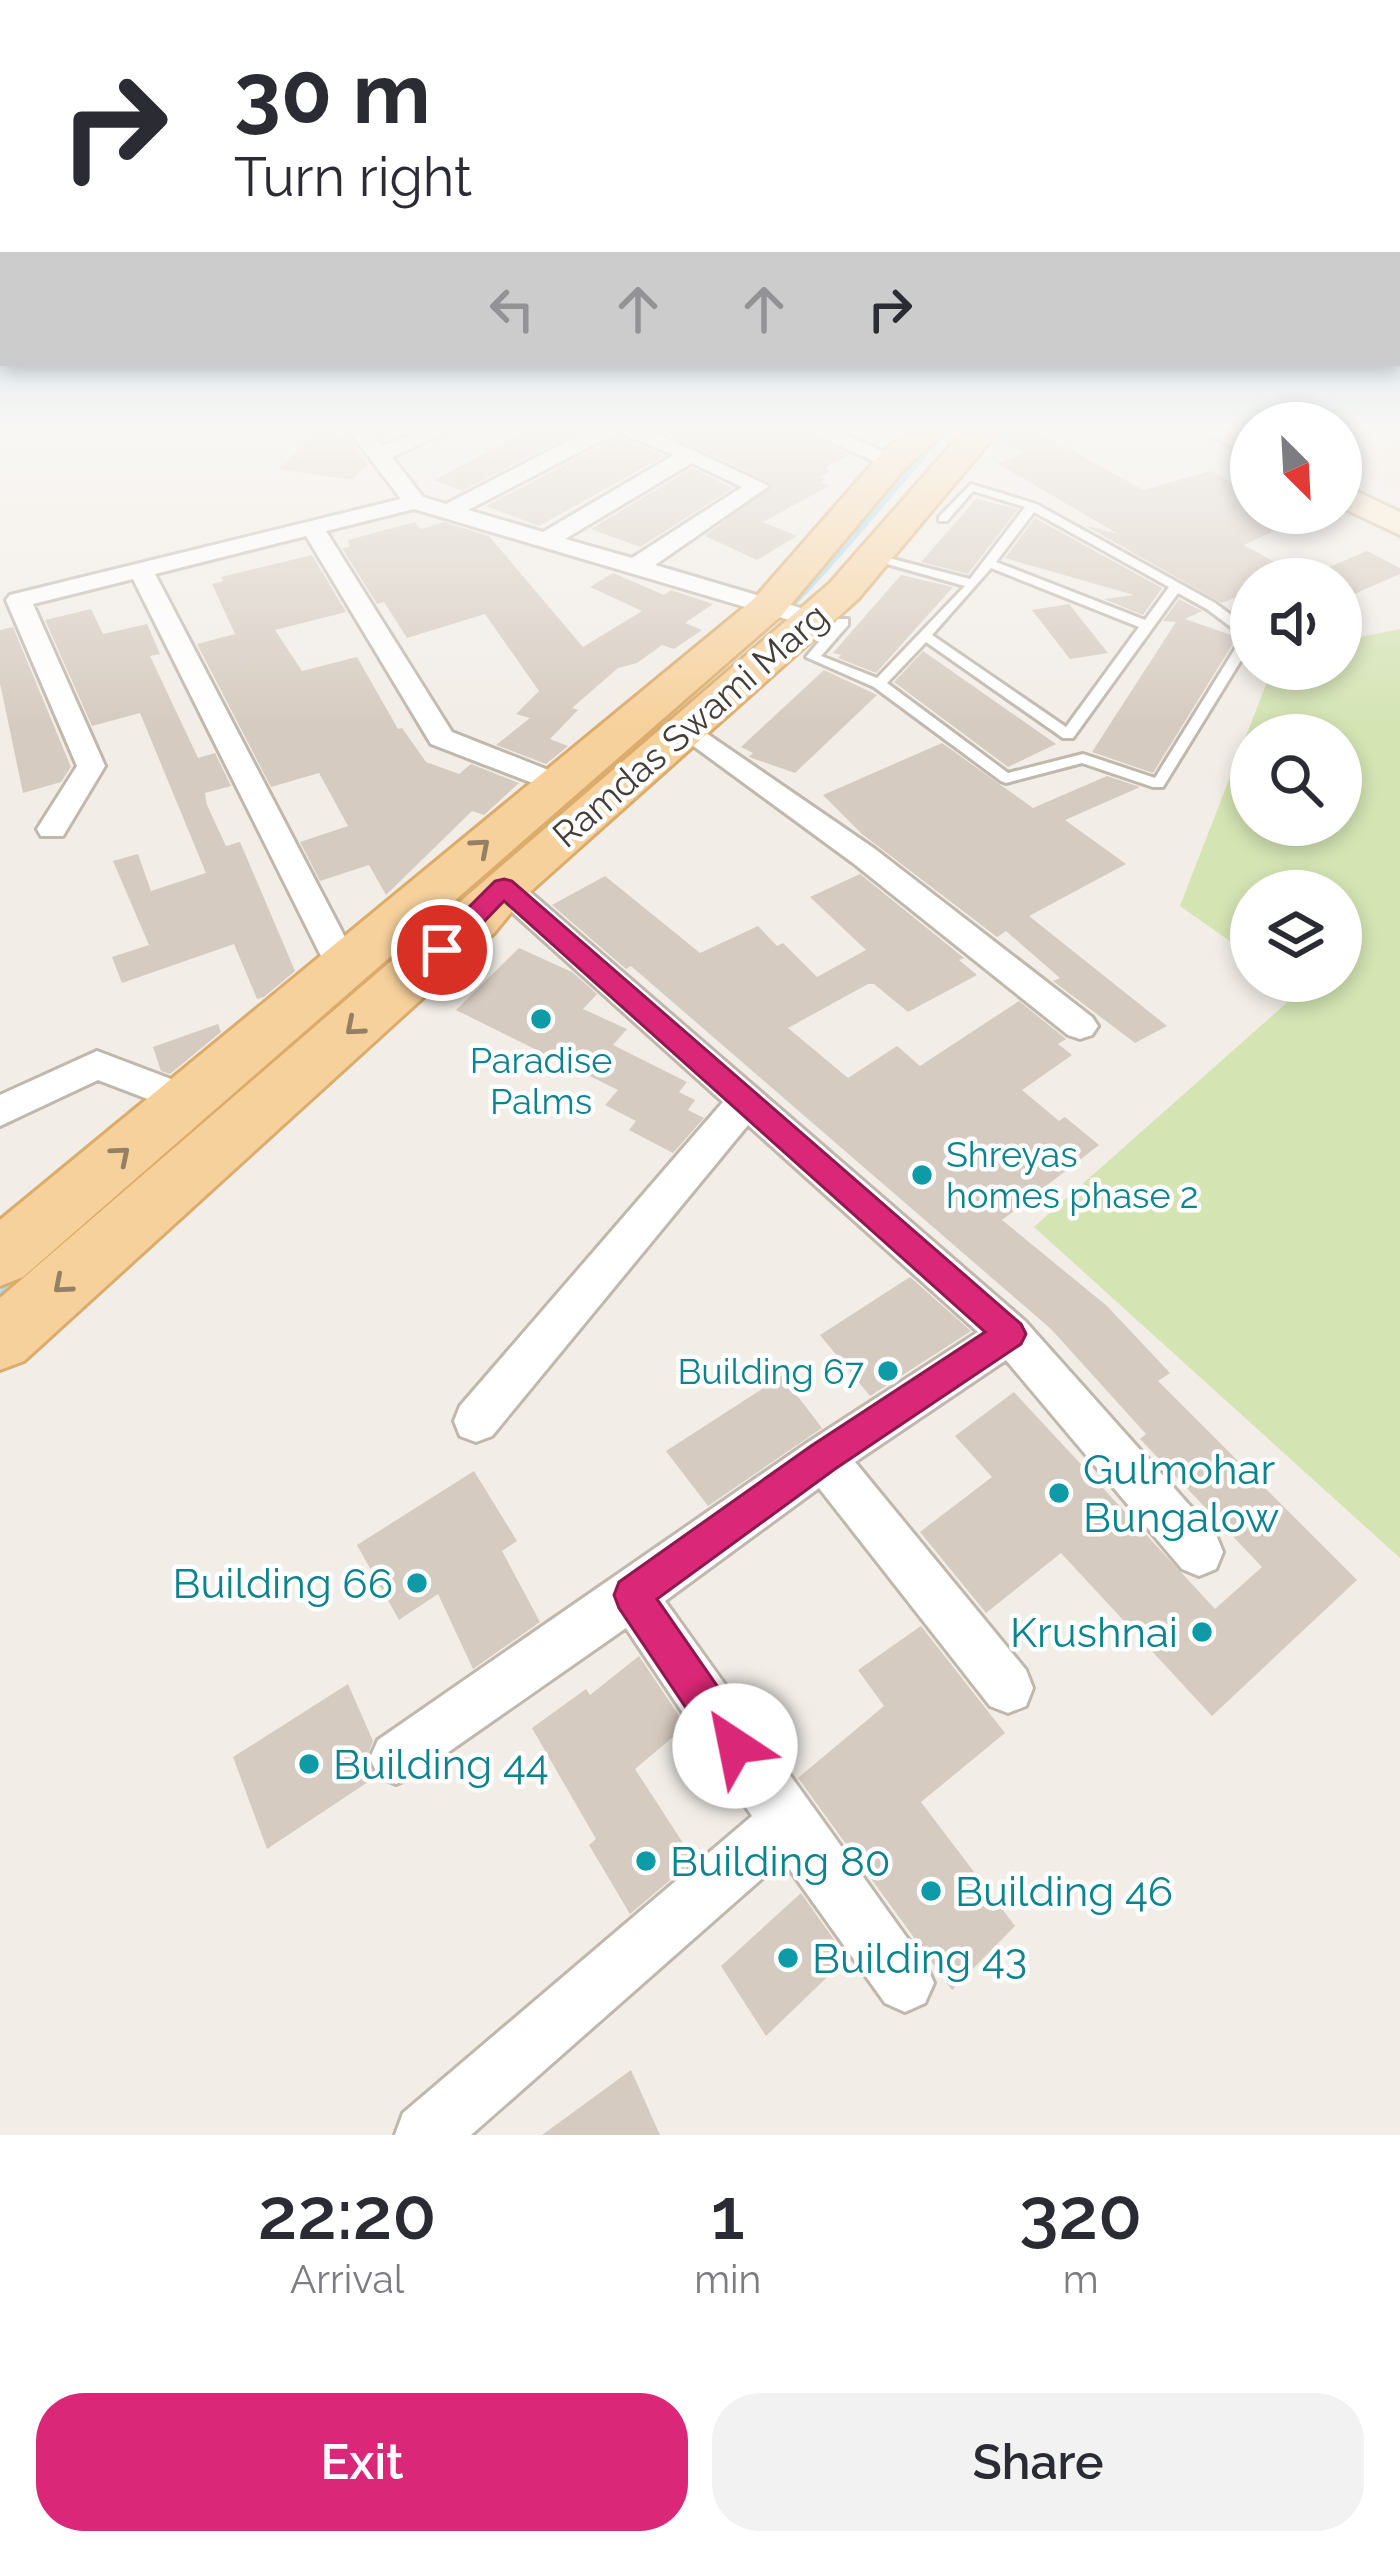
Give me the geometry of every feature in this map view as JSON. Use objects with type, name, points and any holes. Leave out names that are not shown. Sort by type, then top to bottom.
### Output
[{"type":"main road","points":[[0,1258],[556,783],[799,615],[852,527]]},
{"type":"main road","name":"Ramdas Swami Marg","points":[[0,1340],[476,920],[504,887],[687,728],[799,615],[877,556],[900,527]]},
{"type":"street","points":[[52,829],[91,766],[10,602],[322,527]]},
{"type":"street","points":[[497,527],[799,615]]},
{"type":"street","points":[[545,541],[569,527]]},
{"type":"street","points":[[634,567],[696,527]]},
{"type":"street","points":[[313,529],[441,738],[556,783]]},
{"type":"street","points":[[141,570],[343,966]]},
{"type":"street","points":[[687,728],[863,856],[1080,1026]]},
{"type":"street","points":[[504,887],[1010,1334],[1199,1552]]},
{"type":"street","points":[[0,1111],[97,1065],[187,1100]]},
{"type":"street","points":[[476,1421],[748,1099]]},
{"type":"street","points":[[396,1758],[823,1458],[1010,1334]]},
{"type":"street","points":[[823,1458],[1008,1688]]},
{"type":"street","points":[[632,1595],[787,1821],[905,1982]]},
{"type":"street","points":[[425,2135],[787,1821]]},
{"type":"lane","points":[[879,684],[973,584],[1016,527]]},
{"type":"lane","points":[[799,615],[812,657],[879,684],[1006,778],[1083,758],[1158,784],[1250,635],[1211,607],[1067,527]]},
{"type":"lane","points":[[877,556],[973,584]]},
{"type":"lane","points":[[988,563],[1147,626]]},
{"type":"lane","points":[[1068,735],[1174,589]]},
{"type":"lane","points":[[924,635],[1068,735],[1083,758]]},
{"type":"green space","points":[[1400,629],[1400,1558],[1034,1227],[1288,1002],[1362,1002],[1362,870],[1230,870],[1230,941],[1180,906],[1230,777],[1230,846],[1362,846],[1362,714],[1255,714],[1264,690],[1362,690],[1362,637]]},
{"type":"building","points":[[398,527],[459,527],[489,536],[583,647],[642,611],[590,587],[613,573],[664,595],[671,590],[713,604],[685,623],[702,630],[674,649],[662,645],[637,663],[618,668],[572,708],[578,710],[550,739],[568,746],[546,764],[496,745],[530,718],[516,714],[539,691],[485,614],[407,638],[384,602],[377,604],[342,548],[350,547],[348,540]]},
{"type":"building","points":[[595,527],[672,527],[640,547],[591,529]]},
{"type":"building","points":[[717,527],[774,527],[797,536],[757,560],[705,536]]},
{"type":"building","points":[[952,527],[1004,527],[968,574],[921,562]]},
{"type":"building","points":[[1029,527],[1051,527],[1162,588],[1143,615],[1104,599],[1134,595],[1005,558]]},
{"type":"building","points":[[1090,527],[1118,534],[1105,527],[1230,527],[1230,534],[1267,534],[1244,545],[1267,558],[1230,558],[1230,600],[1222,603]]},
{"type":"building","points":[[1367,551],[1400,568],[1400,574],[1362,591],[1362,558],[1350,558]]},
{"type":"building","points":[[312,555],[346,612],[275,630],[302,671],[357,657],[398,729],[402,728],[426,762],[459,774],[471,764],[519,783],[484,815],[472,811],[386,895],[369,865],[320,881],[300,842],[348,826],[319,773],[271,787],[197,644],[235,634],[212,584],[223,581],[221,577]]},
{"type":"building","points":[[901,575],[953,587],[876,673],[838,658],[841,655],[833,653]]},
{"type":"building","points":[[1179,599],[1202,611],[1185,619],[1230,635],[1230,648],[1153,773],[1092,752],[1176,622],[1163,621]]},
{"type":"building","points":[[1069,604],[1108,653],[1070,659],[1032,610]]},
{"type":"building","points":[[91,609],[103,634],[147,624],[160,654],[150,656],[198,758],[215,753],[231,786],[205,793],[207,805],[226,846],[240,842],[295,971],[264,997],[257,999],[234,944],[122,983],[112,957],[149,945],[113,861],[138,854],[151,891],[206,873],[140,713],[92,726],[45,620]]},
{"type":"building","points":[[13,627],[71,767],[61,782],[23,793],[0,683],[0,630]]},
{"type":"building","points":[[923,651],[1056,744],[1008,767],[894,682]]},
{"type":"building","points":[[824,670],[877,695],[795,773],[749,757],[753,753],[741,747]]},
{"type":"building","points":[[942,743],[1033,808],[1107,776],[1140,787],[1065,820],[1126,864],[1029,916],[1167,1026],[1135,1043],[1053,981],[1060,978],[1006,931],[997,937],[862,834],[823,795]]},
{"type":"building","points":[[860,874],[964,958],[959,960],[977,975],[908,1012],[868,984],[788,1028],[848,1078],[897,1046],[920,1066],[1019,1001],[1066,1039],[1058,1044],[1072,1055],[1022,1090],[1059,1121],[1065,1117],[1099,1145],[1002,1220],[1107,1306],[1170,1373],[1158,1381],[1357,1580],[1212,1716],[1061,1553],[986,1613],[920,1532],[992,1477],[955,1436],[1014,1392],[1215,1609],[1262,1567],[1140,1439],[1146,1434],[1051,1329],[631,966],[626,969],[552,905],[605,876],[700,953],[758,926],[817,977],[866,950],[810,897]]},
{"type":"building","name":"Paradise Palms","points":[[519,948],[572,972],[597,994],[583,1009],[627,1029],[613,1045],[687,1082],[679,1092],[695,1100],[688,1110],[704,1118],[673,1153],[629,1130],[636,1121],[605,1105],[618,1090],[456,1010]]},
{"type":"building","points":[[218,1024],[221,1032],[170,1074],[161,1071],[153,1047]]},
{"type":"building","name":"Building 67","points":[[910,1277],[971,1331],[870,1396],[820,1335]]},
{"type":"building","points":[[782,1376],[822,1428],[708,1506],[666,1451]]},
{"type":"building","name":"Building 66","points":[[474,1471],[517,1541],[502,1551],[540,1622],[473,1669],[438,1594],[399,1620],[357,1545]]},
{"type":"building","points":[[921,1626],[1005,1733],[921,1802],[1015,1926],[952,1990],[798,1778],[884,1706],[858,1670]]},
{"type":"building","points":[[639,1656],[686,1726],[635,1769],[694,1860],[630,1914],[589,1845],[596,1839],[532,1728],[586,1689],[590,1695]]},
{"type":"building","name":"Building 44","points":[[348,1684],[373,1741],[366,1760],[374,1778],[267,1849],[233,1757]]},
{"type":"building","name":"Building 43","points":[[801,1893],[847,1958],[766,2036],[721,1966]]},
{"type":"building","points":[[631,2070],[660,2135],[542,2135]]},
{"type":"waterway","points":[[786,611],[862,527]]},
{"type":"waterway","points":[[271,1060],[345,996]]},
{"type":"waterway","points":[[0,1297],[275,1057]]},
{"type":"place","name":"Paradise Palms","points":[[541,1019]]},
{"type":"place","name":"Shreyas homes phase 2","points":[[922,1175]]},
{"type":"place","name":"Building 67","points":[[888,1371]]},
{"type":"place","name":"Gulmohar Bungalow","points":[[1059,1493]]},
{"type":"place","name":"Building 66","points":[[417,1583]]},
{"type":"place","name":"Krushnai","points":[[1202,1632]]},
{"type":"place","name":"Building 44","points":[[309,1764]]},
{"type":"place","name":"Building 80","points":[[646,1861]]},
{"type":"place","name":"Building 46","points":[[931,1891]]},
{"type":"place","name":"Building 43","points":[[788,1958]]},
{"type":"route","points":[[442,950],[504,887],[1010,1334],[823,1458],[632,1595],[735,1746]]}]
